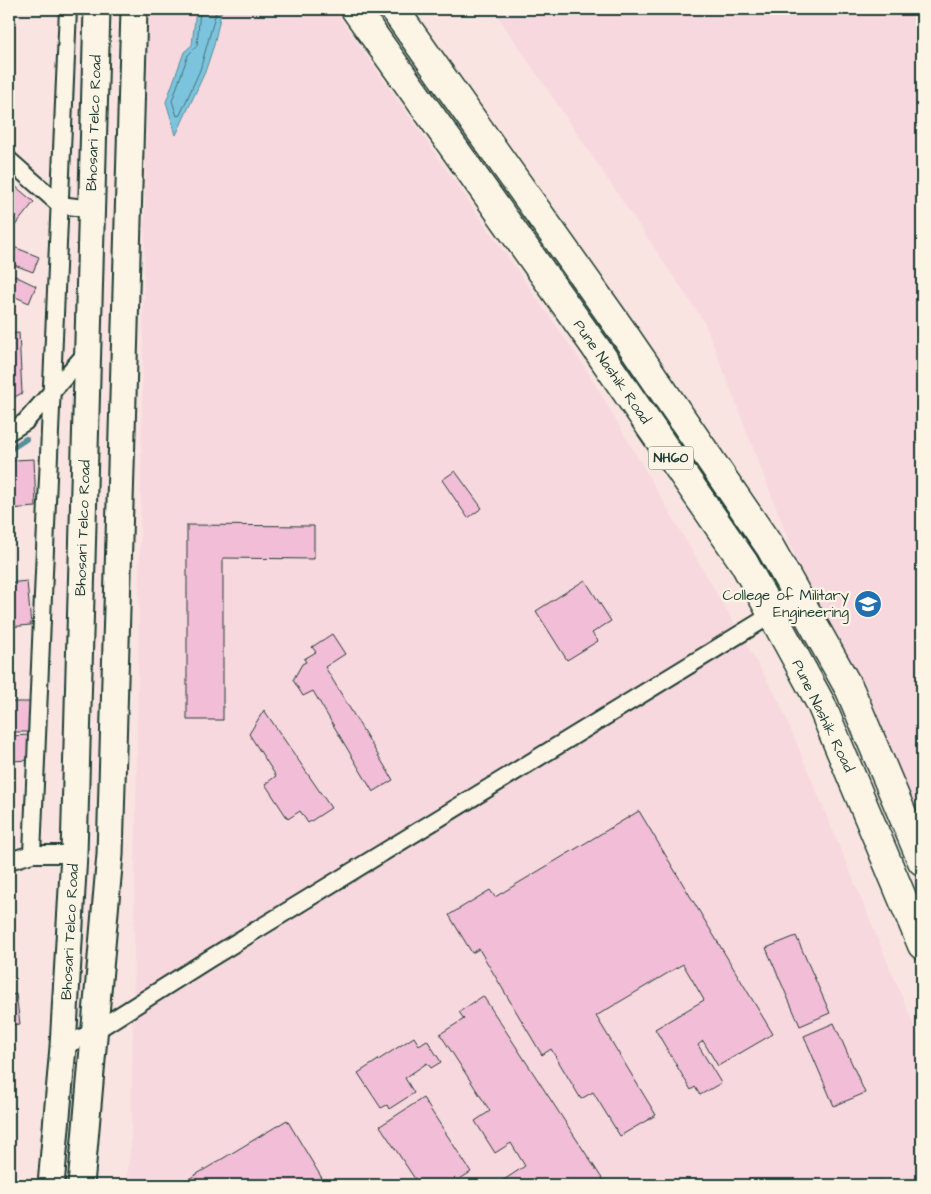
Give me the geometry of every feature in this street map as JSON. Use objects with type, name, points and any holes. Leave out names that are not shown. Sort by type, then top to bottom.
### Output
[{"type":"highway","name":"Pune Nashik Road","points":[[355,9],[594,346],[744,563],[821,704],[922,945]]},
{"type":"highway","name":"Pune Nashik Road","points":[[394,9],[620,328],[770,547],[850,690],[922,861]]},
{"type":"main road","name":"Bhosari Telco Road","points":[[51,1185],[63,1046],[74,854],[97,9]]},
{"type":"main road","points":[[81,1185],[110,855],[134,9]]},
{"type":"street","points":[[32,854],[68,9]]},
{"type":"street","points":[[9,160],[60,206],[92,209]]},
{"type":"street","points":[[9,432],[25,422],[88,352]]},
{"type":"street","points":[[63,1046],[95,1031],[209,959],[799,598]]},
{"type":"street","points":[[9,861],[32,854],[74,854]]},
{"type":"shaded area","points":[[148,9],[334,9],[585,367],[778,699],[922,1045],[922,1185],[126,1185],[131,1145]]},
{"type":"shaded area","name":"College of Military Engineering","points":[[493,9],[922,9],[922,886],[705,323]]},
{"type":"water","points":[[196,9],[222,9],[214,45],[205,72],[176,135],[166,102],[184,52],[192,45]]},
{"type":"building","points":[[9,64],[14,72],[9,75]]},
{"type":"building","points":[[9,181],[34,202],[9,233]]},
{"type":"building","points":[[9,245],[39,257],[33,272],[9,263]]},
{"type":"building","points":[[9,273],[36,286],[29,303],[9,294]]},
{"type":"building","points":[[19,333],[22,393],[9,400],[9,334]]},
{"type":"building","points":[[34,459],[36,507],[9,509],[9,464],[15,460]]},
{"type":"building","points":[[455,471],[482,508],[468,518],[442,480]]},
{"type":"building","points":[[187,525],[314,526],[314,559],[223,558],[223,720],[187,720]]},
{"type":"building","points":[[585,580],[611,621],[592,633],[598,641],[567,660],[536,611]]},
{"type":"building","points":[[27,581],[31,625],[9,627],[9,583]]},
{"type":"building","points":[[332,634],[345,654],[325,667],[393,780],[373,792],[313,691],[303,696],[293,680],[302,664],[306,662],[304,659],[316,652],[312,647]]},
{"type":"building","points":[[9,648],[12,648],[15,685],[9,685]]},
{"type":"building","points":[[9,702],[30,702],[30,732],[9,732]]},
{"type":"building","points":[[264,710],[331,808],[308,823],[300,811],[288,819],[265,784],[276,776],[249,734]]},
{"type":"building","points":[[32,735],[33,760],[9,761],[9,736]]},
{"type":"building","points":[[639,811],[773,1034],[718,1066],[703,1041],[698,1045],[721,1083],[700,1095],[695,1087],[691,1090],[655,1029],[704,1000],[683,964],[596,1016],[656,1115],[620,1136],[593,1092],[581,1099],[551,1049],[542,1055],[479,949],[472,953],[449,915],[490,890],[495,897]]},
{"type":"building","points":[[796,936],[830,1013],[800,1026],[766,948]]},
{"type":"building","points":[[9,978],[11,995],[16,994],[20,1024],[9,1025]]},
{"type":"building","points":[[483,996],[605,1183],[601,1185],[496,1185],[525,1166],[511,1143],[495,1153],[475,1121],[490,1111],[440,1034],[464,1019],[459,1012]]},
{"type":"building","points":[[834,1023],[865,1093],[834,1106],[804,1036]]},
{"type":"building","points":[[414,1037],[419,1045],[427,1040],[441,1062],[431,1068],[427,1063],[405,1078],[414,1093],[389,1109],[387,1105],[381,1108],[358,1073]]},
{"type":"building","points":[[423,1098],[471,1172],[450,1185],[419,1185],[380,1126]]},
{"type":"building","points":[[287,1120],[326,1185],[190,1185],[187,1180]]},
{"type":"building","points":[[881,1180],[884,1185],[872,1185]]},
{"type":"waterway","points":[[9,450],[26,439]]},
{"type":"place","name":"College of Military Engineering","points":[[868,604]]}]
